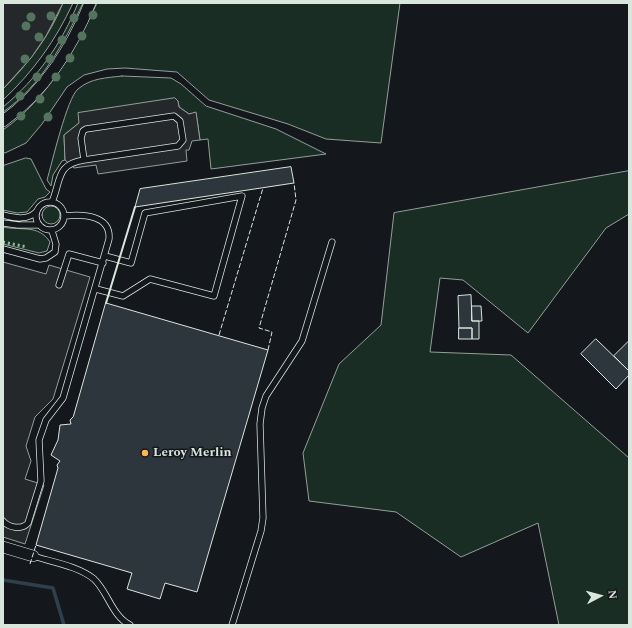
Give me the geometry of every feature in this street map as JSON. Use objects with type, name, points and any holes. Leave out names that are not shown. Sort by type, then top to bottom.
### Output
[{"type":"street","points":[[3,121],[24,103],[51,73],[76,34],[90,3]]},
{"type":"street","points":[[3,547],[33,556]]},
{"type":"lane","points":[[52,202],[56,192],[58,178],[62,170],[71,163],[178,146],[183,140],[180,121],[174,116],[83,131],[81,138],[84,160]]},
{"type":"lane","points":[[96,289],[123,296],[150,279],[214,296],[242,196],[146,213],[131,263],[105,256]]},
{"type":"lane","points":[[3,215],[26,218],[32,216],[42,204],[52,202],[59,205],[64,216],[63,224],[52,231],[42,229],[36,220],[37,211]]},
{"type":"lane","points":[[3,521],[20,528],[24,527],[28,523],[41,480],[39,440],[46,420],[63,398],[96,289],[109,239],[110,232],[108,225],[103,221],[95,218],[64,216]]},
{"type":"lane","points":[[3,223],[39,225]]},
{"type":"lane","points":[[3,249],[40,259],[46,258],[55,252],[56,244],[52,231]]},
{"type":"lane","points":[[232,625],[261,531],[263,518],[260,424],[262,408],[266,396],[302,341],[332,242]]},
{"type":"lane","points":[[59,285],[68,254],[103,263]]},
{"type":"lane","points":[[33,556],[76,570],[94,579],[112,606],[130,625]]},
{"type":"green space","points":[[63,3],[73,3],[51,43],[34,67],[3,100],[3,89],[30,60],[38,49],[52,27]]},
{"type":"green space","points":[[78,3],[83,3],[68,33],[50,63],[29,90],[3,112],[3,107],[27,85],[47,60],[72,18]]},
{"type":"green space","points":[[97,3],[400,3],[381,143],[326,139],[288,124],[209,100],[177,72],[125,68],[107,69],[84,75],[67,87],[42,124],[26,143],[5,153],[3,152],[3,130],[19,118],[46,89],[69,56]]},
{"type":"green space","points":[[122,76],[171,78],[181,84],[206,106],[276,129],[326,154],[211,169],[208,139],[200,140],[196,113],[189,114],[179,107],[178,101],[79,123],[64,135],[65,160],[62,161],[53,175],[51,186],[47,180],[65,117],[74,95],[78,89],[88,83],[99,79]]},
{"type":"green space","points":[[26,158],[31,159],[46,189],[50,192],[45,197],[38,199],[27,212],[17,213],[3,210],[3,166]]},
{"type":"green space","points":[[629,171],[629,214],[606,228],[528,333],[463,280],[440,278],[430,352],[511,355],[629,458],[629,625],[559,625],[538,523],[461,557],[396,512],[309,501],[303,453],[339,364],[381,325],[394,213]]},
{"type":"green space","points":[[51,206],[57,209],[60,215],[57,221],[51,224],[45,221],[42,215],[45,209]]},
{"type":"green space","points":[[3,227],[35,230],[45,236],[50,242],[47,251],[39,253],[3,244]]},
{"type":"shaded area","points":[[3,3],[63,3],[46,36],[31,58],[3,89]]},
{"type":"shaded area","points":[[175,98],[178,101],[179,107],[189,114],[196,112],[200,140],[192,141],[189,150],[186,150],[187,161],[98,174],[96,165],[74,168],[65,160],[64,135],[79,123],[78,113]]},
{"type":"shaded area","points":[[3,262],[46,274],[49,265],[90,277],[53,399],[35,417],[26,446],[31,461],[25,479],[44,485],[25,544],[3,537]]},
{"type":"building","points":[[291,167],[294,183],[135,207],[140,189]]},
{"type":"building","points":[[471,295],[472,321],[479,321],[479,339],[472,339],[472,328],[459,328],[458,296]]},
{"type":"building","name":"Leroy Merlin","points":[[106,303],[268,350],[197,592],[165,583],[160,599],[127,589],[132,573],[36,545],[58,468],[57,465],[60,461],[51,455],[58,440],[60,425],[71,424],[70,420],[73,417]]},
{"type":"building","points":[[472,306],[481,306],[482,321],[472,321]]},
{"type":"building","points":[[459,328],[472,328],[472,339],[459,339]]},
{"type":"building","points":[[596,339],[629,371],[629,375],[616,389],[581,354]]},
{"type":"building","points":[[629,341],[629,371],[614,356]]},
{"type":"waterway","points":[[3,580],[53,588],[64,625]]},
{"type":"hedge","points":[[3,242],[27,247]]},
{"type":"fence","points":[[268,350],[272,332],[259,328],[296,200],[294,183]]},
{"type":"fence","points":[[219,335],[263,188]]},
{"type":"fence","points":[[30,564],[36,545]]},
{"type":"wall","points":[[106,303],[135,207]]},
{"type":"place","name":"Leroy Merlin","points":[[145,453]]}]
